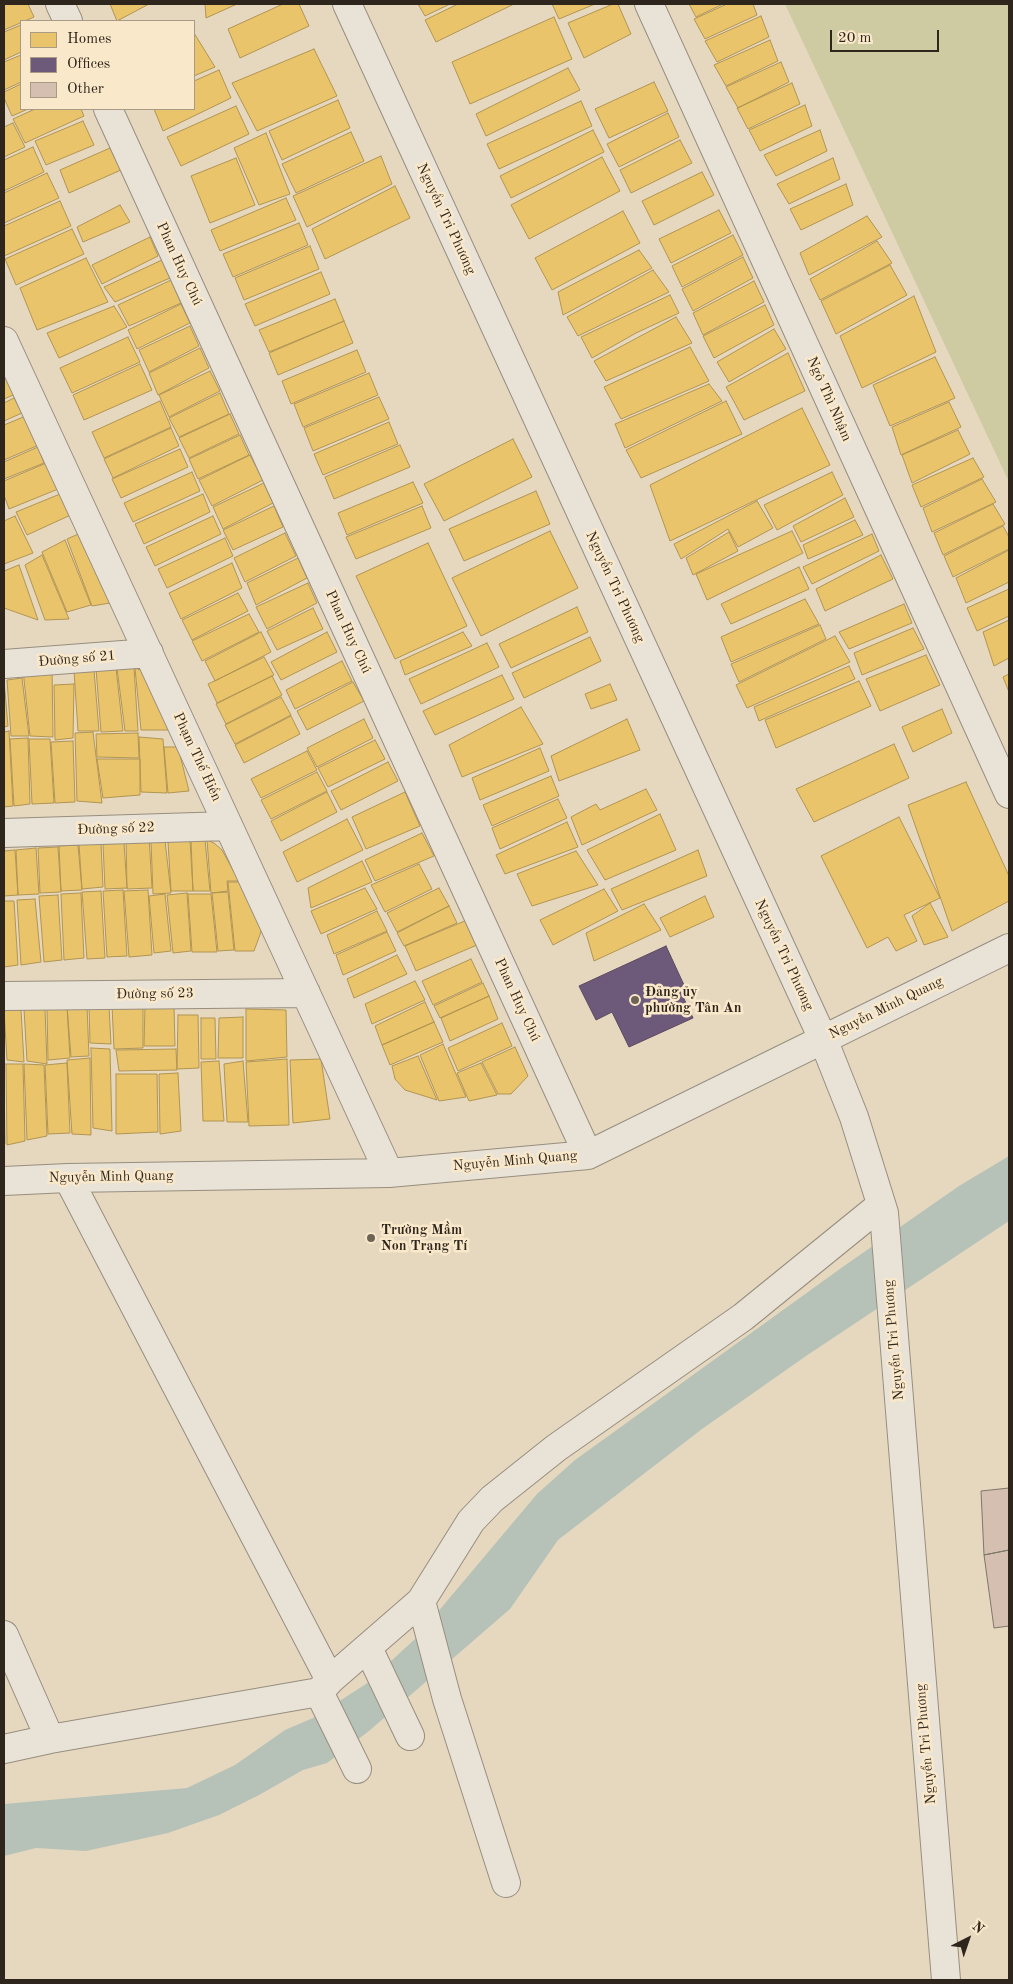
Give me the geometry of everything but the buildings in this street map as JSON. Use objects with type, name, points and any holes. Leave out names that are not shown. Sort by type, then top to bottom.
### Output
[{"type":"street","points":[[60,4],[68,20]]},
{"type":"street","name":"Nguyển Tri Phương","points":[[347,4],[823,1039],[854,1117],[882,1209],[946,1980]]},
{"type":"street","name":"Ngô Thì Nhậm","points":[[649,4],[1009,794]]},
{"type":"street","name":"Phan Huy Chú","points":[[108,110],[588,1155]]},
{"type":"street","name":"Phạm Thế Hiển","points":[[4,341],[389,1173]]},
{"type":"street","name":"Đường số 21","points":[[4,664],[149,653]]},
{"type":"street","name":"Đường số 22","points":[[4,833],[228,826]]},
{"type":"street","name":"Nguyễn Minh Quang","points":[[4,1181],[68,1178],[389,1173],[588,1155],[1009,948]]},
{"type":"street","name":"Đường số 23","points":[[4,996],[306,993]]},
{"type":"street","points":[[68,1178],[325,1692],[352,1761]]},
{"type":"street","points":[[4,1750],[50,1739],[325,1692],[372,1656],[423,1609],[471,1521],[492,1499],[556,1448],[743,1317],[882,1209]]},
{"type":"street","points":[[423,1609],[442,1677],[506,1883]]},
{"type":"street","points":[[4,1635],[50,1739]]},
{"type":"street","points":[[372,1656],[410,1736]]},
{"type":"shaded area","points":[[785,4],[1009,4],[1009,482]]},
{"type":"shaded area","points":[[1009,1156],[1009,1221],[806,1356],[702,1429],[558,1540],[510,1609],[369,1731],[327,1763],[303,1770],[219,1815],[168,1833],[86,1851],[36,1848],[4,1856],[4,1804],[187,1788],[235,1765],[285,1730],[313,1718],[366,1684],[415,1639],[537,1494],[575,1460],[844,1266],[959,1186]]},
{"type":"place","name":"Đảng ủy phường Tân An","points":[[635,1000]]},
{"type":"place","name":"Trường Mầm Non Trạng Tí","points":[[371,1238]]}]
